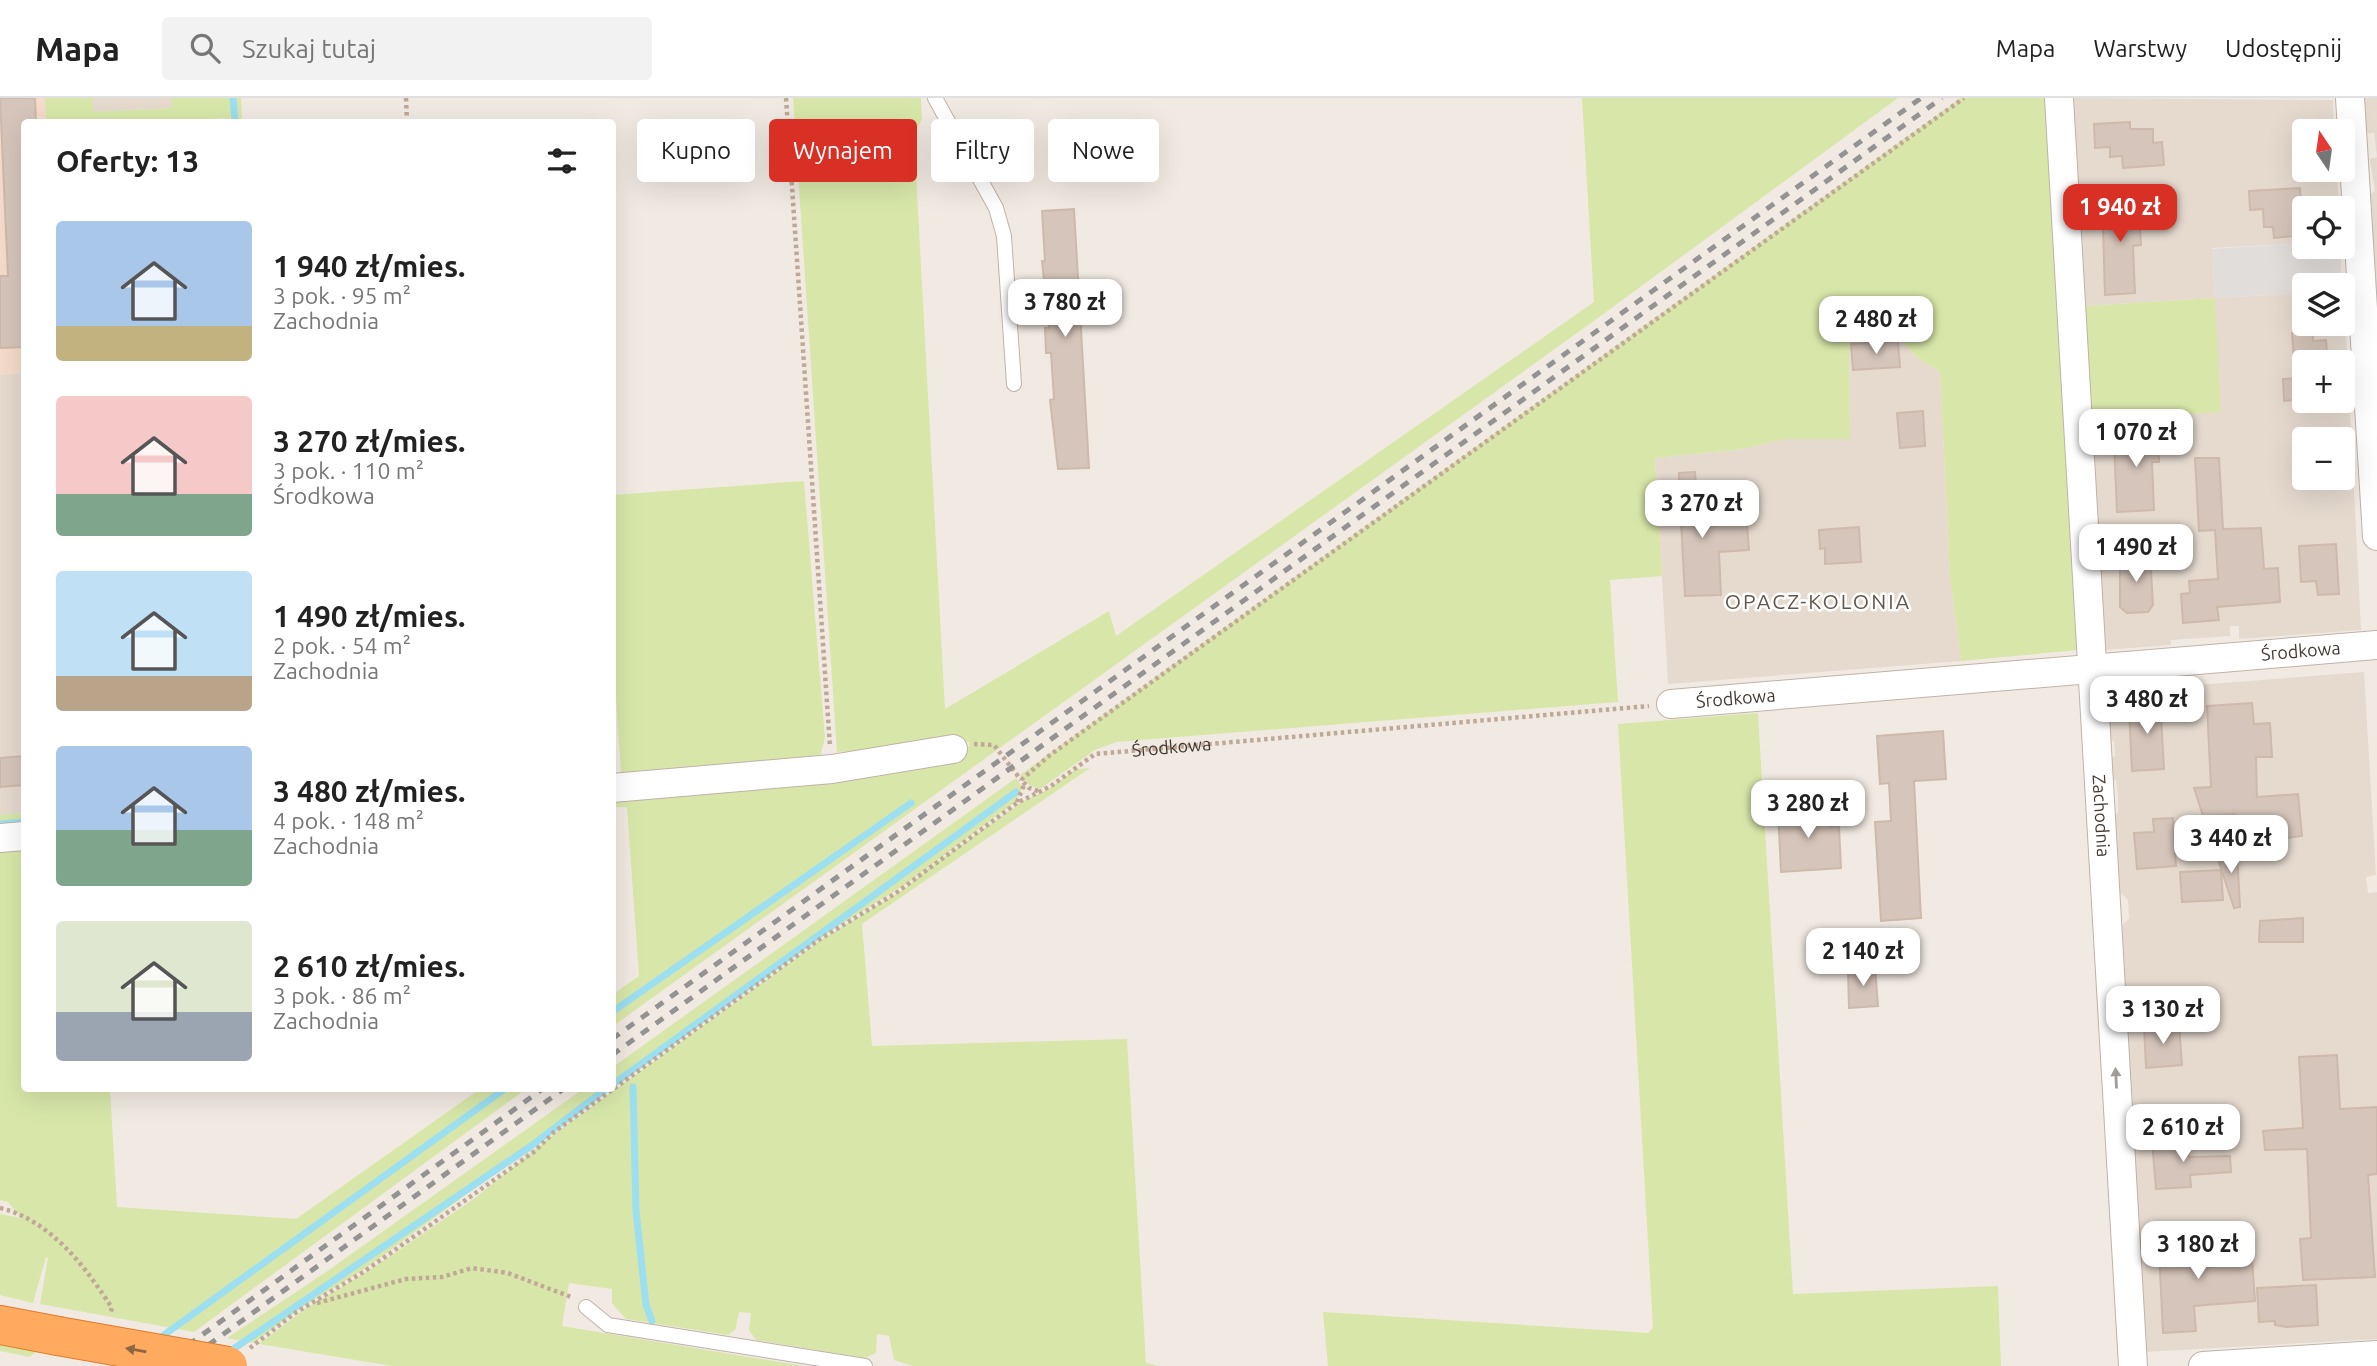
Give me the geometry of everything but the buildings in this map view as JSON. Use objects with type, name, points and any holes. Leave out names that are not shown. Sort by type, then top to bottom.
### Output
[{"type":"highway","points":[[0,1325],[58,1336],[236,1359]]},
{"type":"street","name":"Zachodnia","points":[[2059,98],[2133,1366]]},
{"type":"street","points":[[2350,98],[2377,536]]},
{"type":"street","name":"Środkowa","points":[[1671,704],[2377,645]]},
{"type":"street","points":[[616,788],[832,769],[953,749]]},
{"type":"street","points":[[0,838],[21,836]]},
{"type":"street","points":[[2203,1366],[2377,1355]]},
{"type":"lane","points":[[935,98],[996,208],[1004,236],[1014,384]]},
{"type":"lane","points":[[586,1307],[608,1325],[866,1366]]},
{"type":"path","points":[[406,98],[407,119]]},
{"type":"path","points":[[786,98],[832,769]]},
{"type":"path","points":[[1017,803],[1026,773],[1049,755],[1964,98]]},
{"type":"path","name":"Środkowa","points":[[1040,792],[1095,754],[1671,704]]},
{"type":"path","points":[[999,750],[1023,783],[1040,792]]},
{"type":"path","points":[[616,1087],[778,970],[909,884],[920,872],[1017,803],[1040,792]]},
{"type":"path","points":[[236,1359],[305,1307],[365,1271],[534,1151],[554,1132],[609,1092]]},
{"type":"path","points":[[0,1208],[23,1214],[80,1263],[112,1308],[109,1317]]},
{"type":"path","points":[[305,1307],[406,1279],[442,1277],[472,1268],[489,1268],[564,1294],[586,1307]]},
{"type":"shaded area","points":[[0,98],[45,98],[46,119],[21,119],[21,372],[0,375]]},
{"type":"shaded area","points":[[92,98],[171,98],[172,108],[93,112]]},
{"type":"shaded area","points":[[2070,98],[2333,100],[2334,119],[2292,119],[2292,182],[2338,182],[2338,196],[2292,196],[2292,244],[2212,248],[2215,298],[2084,306]]},
{"type":"shaded area","points":[[2364,98],[2377,98],[2377,157],[2374,133],[2366,133]]},
{"type":"shaded area","points":[[2377,157],[2377,314],[2369,195],[2375,191],[2370,159]]},
{"type":"shaded area","points":[[2292,244],[2292,259],[2341,259],[2341,273],[2292,273],[2292,294],[2215,298],[2212,249]]},
{"type":"shaded area","points":[[2292,294],[2292,336],[2346,336],[2347,350],[2292,350],[2292,413],[2350,413],[2351,427],[2292,427],[2292,490],[2354,490],[2361,630],[2239,639],[2239,626],[2230,626],[2230,636],[2171,640],[2171,645],[2104,650],[2090,420],[2215,298]]},
{"type":"shaded area","points":[[1900,338],[1916,357],[1940,372],[1950,577],[1961,661],[1668,684],[1655,458],[1743,449],[1785,439],[1850,439],[1849,341]]},
{"type":"shaded area","points":[[21,372],[21,813],[0,815],[0,375]]},
{"type":"shaded area","points":[[2364,672],[2376,875],[2366,877],[2368,893],[2377,892],[2377,1339],[2145,1352],[2128,1033],[2132,1027],[2131,1008],[2127,1006],[2122,926],[2129,918],[2128,900],[2119,891],[2114,815],[2118,813],[2118,795],[2116,780],[2111,779],[2110,758],[2115,756],[2114,741],[2109,741],[2106,692]]},
{"type":"green space","points":[[45,98],[92,98],[94,112],[172,108],[171,98],[241,98],[242,119],[46,119]]},
{"type":"green space","points":[[793,98],[921,98],[922,119],[917,130],[917,119],[794,119]]},
{"type":"green space","points":[[1582,98],[1898,98],[1602,315],[616,1024],[616,992],[639,976],[627,807],[616,807],[616,793],[954,754],[970,746],[969,742],[837,752],[799,182],[916,182],[945,709],[1109,611],[1116,636],[1594,302]]},
{"type":"green space","points":[[1961,98],[2051,98],[2078,650],[1961,661],[1950,577],[1940,372],[1916,357],[1900,338],[1849,341],[1850,439],[1785,439],[1743,449],[1655,458],[1662,576],[1610,580],[1618,702],[1116,742],[1095,750],[1040,789],[1029,785],[1020,775]]},
{"type":"green space","points":[[2215,298],[2221,412],[2090,420],[2084,306]]},
{"type":"green space","points":[[804,481],[825,738],[820,757],[621,773],[616,699],[616,495]]},
{"type":"green space","points":[[1758,713],[1793,1294],[1998,1286],[2001,1366],[1328,1366],[1323,1312],[1648,1333],[1653,1328],[1618,724]]},
{"type":"green space","points":[[1090,768],[862,924],[872,1046],[1127,1039],[1146,1363],[1160,1366],[913,1366],[894,1360],[889,1336],[877,1334],[876,1353],[865,1358],[756,1340],[749,1330],[751,1313],[739,1312],[735,1330],[728,1335],[626,1319],[612,1303],[612,1289],[569,1283],[562,1326],[804,1366],[392,1366],[259,1344],[305,1309],[370,1270],[475,1198],[553,1135],[612,1092],[616,1092],[616,1089],[821,940],[906,888],[926,870],[1022,802],[1047,790],[1076,769]]},
{"type":"green space","points":[[1016,778],[1023,788],[1015,802],[907,883],[829,932],[616,1085],[616,1065]]},
{"type":"green space","points":[[21,813],[21,829],[0,831],[0,815]]},
{"type":"green space","points":[[21,843],[21,1092],[110,1092],[117,1207],[296,1219],[476,1092],[522,1092],[194,1332],[40,1304],[48,1258],[46,1257],[33,1303],[0,1295],[0,1214],[21,1218],[8,1202],[0,1200],[0,845]]},
{"type":"green space","points":[[579,1092],[607,1092],[363,1270],[304,1306],[254,1343],[227,1338],[326,1272]]},
{"type":"green space","points":[[0,1340],[41,1349],[29,1357],[0,1351]]},
{"type":"waterway","points":[[233,98],[235,119]]},
{"type":"waterway","points":[[616,1082],[1016,792]]},
{"type":"waterway","points":[[616,1009],[911,803]]},
{"type":"waterway","points":[[0,824],[21,822]]},
{"type":"waterway","points":[[633,1087],[636,1211],[646,1305],[652,1321]]},
{"type":"waterway","points":[[157,1340],[500,1092]]},
{"type":"waterway","points":[[229,1352],[531,1146],[602,1092]]},
{"type":"railway","points":[[616,1036],[1921,98]]},
{"type":"railway","points":[[616,1052],[1942,98]]},
{"type":"railway","points":[[159,1366],[538,1092]]},
{"type":"railway","points":[[179,1366],[559,1092]]},
{"type":"district","name":"OPACZ-KOLONIA","points":[[1818,602]]}]
